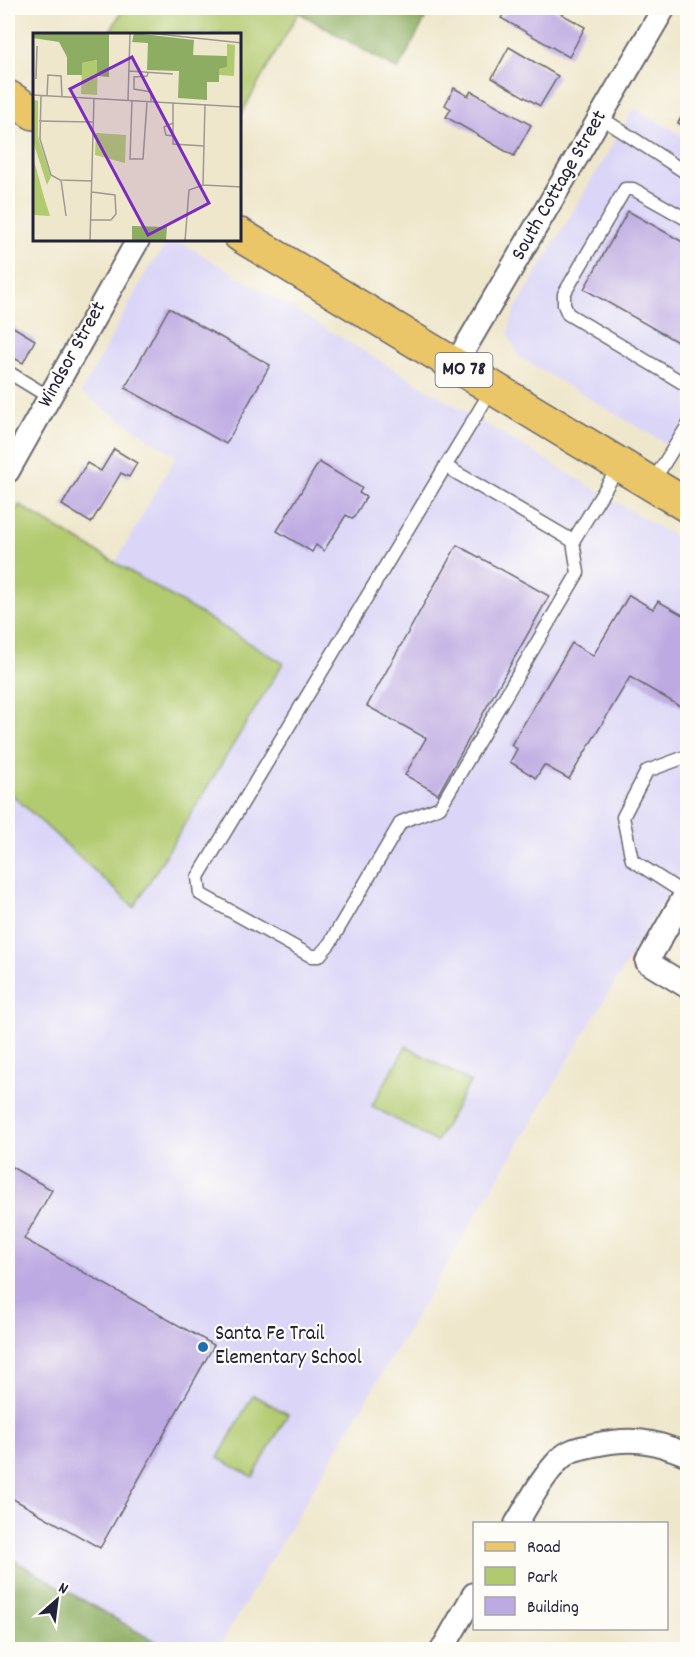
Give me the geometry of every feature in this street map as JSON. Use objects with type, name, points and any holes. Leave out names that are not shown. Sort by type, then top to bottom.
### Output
[{"type":"main road","points":[[8,97],[33,112]]},
{"type":"main road","name":"MO 78","points":[[242,236],[687,506]]},
{"type":"street","name":"South Cottage Street","points":[[455,365],[664,8]]},
{"type":"street","name":"Windsor Street","points":[[8,471],[137,242]]},
{"type":"street","points":[[686,892],[647,962],[687,987]]},
{"type":"street","points":[[517,1522],[539,1485],[561,1458],[572,1450],[623,1438],[662,1444],[687,1455]]},
{"type":"street","points":[[441,1650],[473,1596]]},
{"type":"lane","points":[[600,117],[687,174]]},
{"type":"lane","points":[[687,220],[633,189],[625,189],[564,294],[564,305],[568,314],[687,386]]},
{"type":"lane","points":[[8,372],[49,397]]},
{"type":"lane","points":[[493,388],[198,877],[200,894],[311,956],[319,956],[330,944],[401,822],[440,807],[578,573],[573,541],[620,465]]},
{"type":"lane","points":[[652,484],[687,424]]},
{"type":"lane","points":[[445,466],[573,541]]},
{"type":"lane","points":[[686,892],[632,860],[623,817],[647,771],[687,756]]},
{"type":"shaded area","points":[[634,108],[687,138],[687,456],[519,357],[508,334],[514,311]]},
{"type":"shaded area","points":[[184,244],[687,544],[687,861],[218,1649],[168,1649],[8,1557],[8,791],[135,907],[283,663],[115,563],[176,456],[81,393],[149,267],[166,246]]},
{"type":"green space","points":[[124,8],[301,8],[242,112],[242,33],[109,33]]},
{"type":"green space","points":[[301,8],[431,8],[398,70],[298,12]]},
{"type":"green space","points":[[19,505],[283,663],[134,907],[8,791],[8,524]]},
{"type":"green space","points":[[406,1046],[470,1082],[436,1142],[372,1106]]},
{"type":"green space","points":[[253,1395],[288,1414],[253,1477],[218,1458]]},
{"type":"green space","points":[[8,1557],[168,1649],[8,1649]]},
{"type":"building","points":[[508,8],[551,8],[585,27],[569,57],[501,18]]},
{"type":"building","points":[[509,47],[558,76],[540,106],[492,78]]},
{"type":"building","points":[[454,88],[468,96],[471,91],[531,125],[514,156],[446,117],[451,109],[445,105]]},
{"type":"building","points":[[688,105],[688,128],[678,123]]},
{"type":"building","points":[[628,211],[688,245],[688,348],[584,289]]},
{"type":"building","points":[[169,308],[270,365],[226,444],[125,388]]},
{"type":"building","points":[[10,325],[35,340],[23,363],[8,355]]},
{"type":"building","points":[[114,449],[137,463],[129,477],[121,473],[91,523],[62,505],[87,463],[101,471]]},
{"type":"building","points":[[319,462],[362,488],[359,493],[366,497],[353,519],[346,515],[324,551],[316,545],[312,552],[277,531]]},
{"type":"building","points":[[457,545],[549,596],[438,794],[405,775],[426,738],[367,706]]},
{"type":"building","points":[[629,595],[653,609],[658,601],[688,618],[688,711],[630,677],[569,779],[544,765],[536,778],[510,762],[517,749],[511,745],[572,643],[593,656]]},
{"type":"building","points":[[8,1165],[52,1190],[24,1239],[214,1345],[100,1548],[8,1496]]},
{"type":"place","name":"Santa Fe Trail Elementary School","points":[[203,1347]]}]
